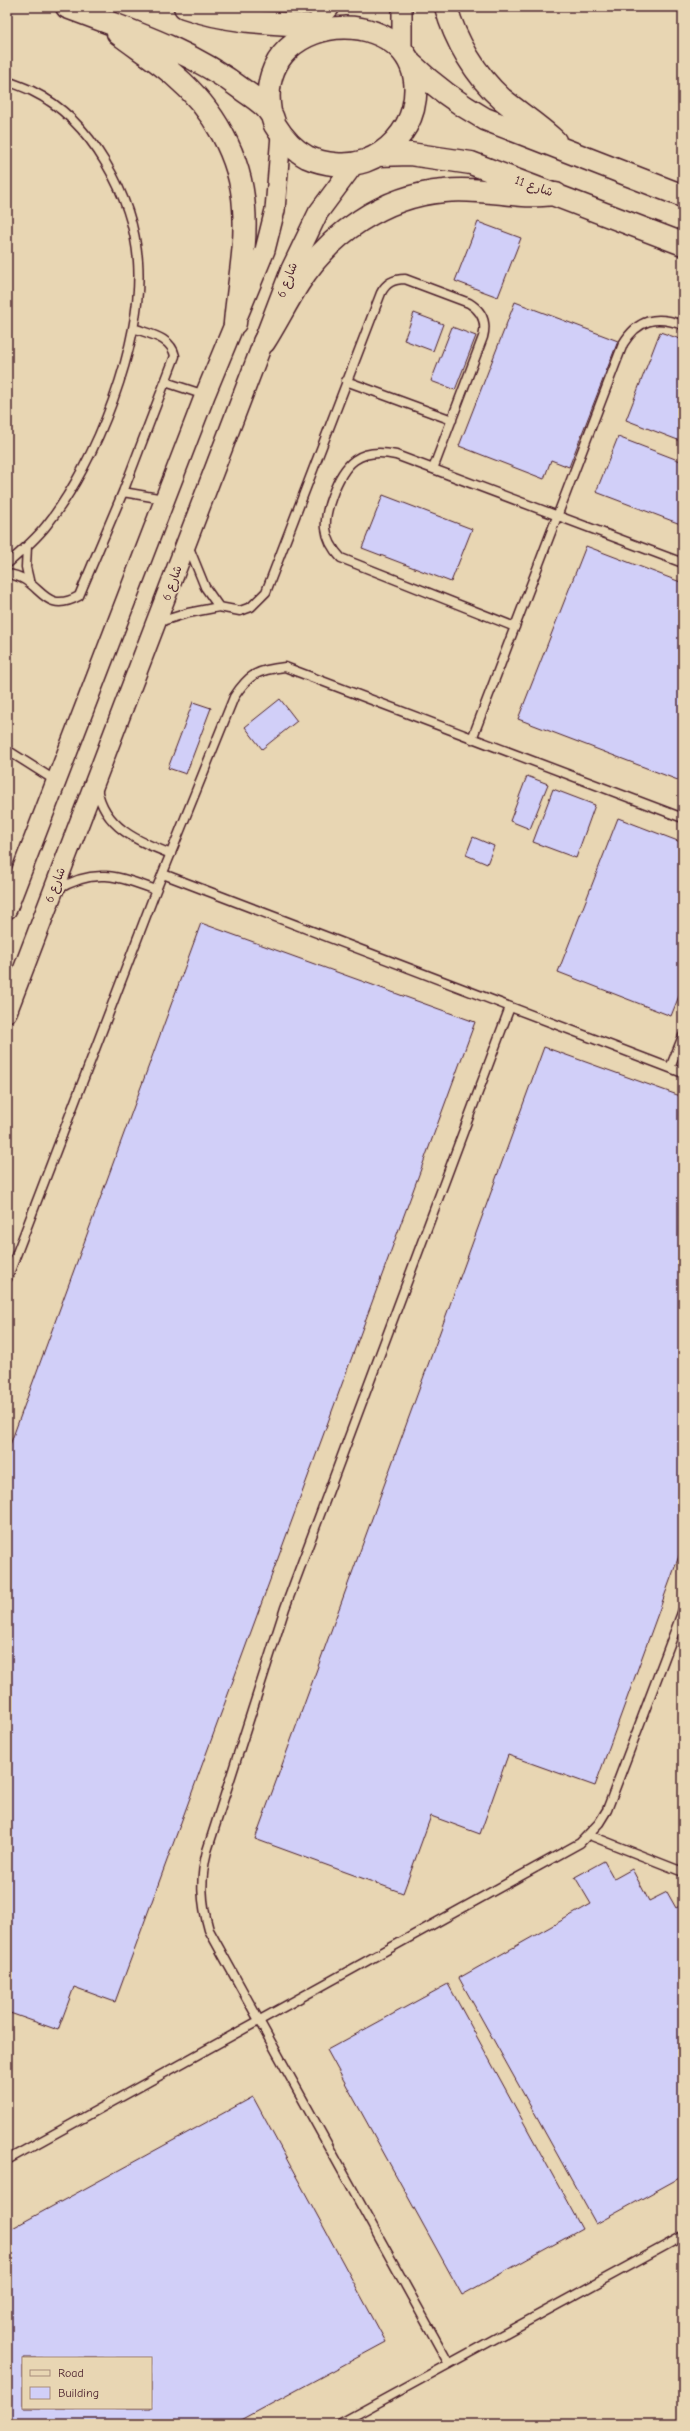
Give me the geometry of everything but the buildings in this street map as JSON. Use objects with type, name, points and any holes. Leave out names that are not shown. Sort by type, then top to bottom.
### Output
[{"type":"main road","points":[[67,7],[183,53],[214,70],[270,112]]},
{"type":"main road","points":[[185,7],[230,19],[337,17],[355,18],[373,23],[389,34],[430,83],[485,119],[683,196]]},
{"type":"main road","points":[[446,7],[461,45],[479,73],[501,98],[544,131],[568,152]]},
{"type":"main road","points":[[318,17],[291,37],[277,52],[269,71],[267,92],[270,112],[282,135],[293,147],[306,156],[327,163],[355,164],[378,155],[392,144],[404,131],[411,115],[415,99],[415,81],[406,56]]},
{"type":"main road","points":[[102,20],[174,74],[202,101],[223,134],[238,170],[244,208],[235,323]]},
{"type":"main road","name":"شارع 11","points":[[378,155],[410,154],[471,163],[556,194],[683,244]]},
{"type":"main road","points":[[264,342],[298,284],[316,260],[336,239],[360,220],[386,206],[415,196],[444,191],[474,190],[525,196],[556,194]]},
{"type":"street","points":[[402,7],[406,56]]},
{"type":"street","points":[[7,908],[164,499],[205,395],[266,250],[275,210],[282,135]]},
{"type":"street","name":"شارع 6","points":[[7,1012],[51,894],[303,241],[318,213],[355,164]]},
{"type":"lane","points":[[7,81],[33,91],[61,111],[86,135],[106,163],[122,194],[133,227],[138,262],[138,296],[133,328],[120,377],[106,417],[89,455],[69,491],[46,526],[7,564]]},
{"type":"lane","points":[[157,622],[182,614],[219,607],[228,610],[246,609],[260,601],[266,592],[346,381],[384,287],[398,279],[412,281],[469,303],[476,308],[484,321],[483,337],[433,469]]},
{"type":"lane","points":[[472,739],[623,344],[630,333],[640,325],[652,320],[665,319],[683,325]]},
{"type":"lane","points":[[27,546],[26,567],[29,580],[43,596],[54,602],[63,603],[79,596],[123,492],[175,356],[173,349],[166,340],[133,328]]},
{"type":"lane","points":[[346,381],[452,420]]},
{"type":"lane","points":[[165,382],[205,395]]},
{"type":"lane","points":[[515,627],[352,564],[341,558],[332,548],[326,536],[324,523],[326,511],[338,478],[345,467],[356,458],[369,453],[382,452],[558,515],[683,563]]},
{"type":"lane","points":[[123,492],[164,499]]},
{"type":"lane","points":[[187,542],[205,587],[219,607]]},
{"type":"lane","points":[[7,574],[29,580]]},
{"type":"lane","points":[[7,1279],[156,890],[234,697],[246,679],[264,669],[285,667],[308,674],[472,739],[683,818]]},
{"type":"lane","points":[[7,750],[56,781]]},
{"type":"lane","points":[[96,780],[98,795],[104,808],[122,831],[135,839],[171,854]]},
{"type":"lane","points":[[163,874],[683,1073]]},
{"type":"lane","points":[[51,894],[67,884],[84,878],[102,875],[120,876],[156,890]]},
{"type":"lane","points":[[449,2364],[209,1930],[203,1911],[202,1878],[207,1851],[285,1608],[510,1007]]},
{"type":"lane","points":[[670,1068],[683,1036]]},
{"type":"lane","points":[[7,2160],[560,1857],[589,1835],[599,1823],[613,1796],[683,1610]]},
{"type":"lane","points":[[589,1835],[683,1872]]},
{"type":"lane","points":[[339,2424],[683,2236]]}]
